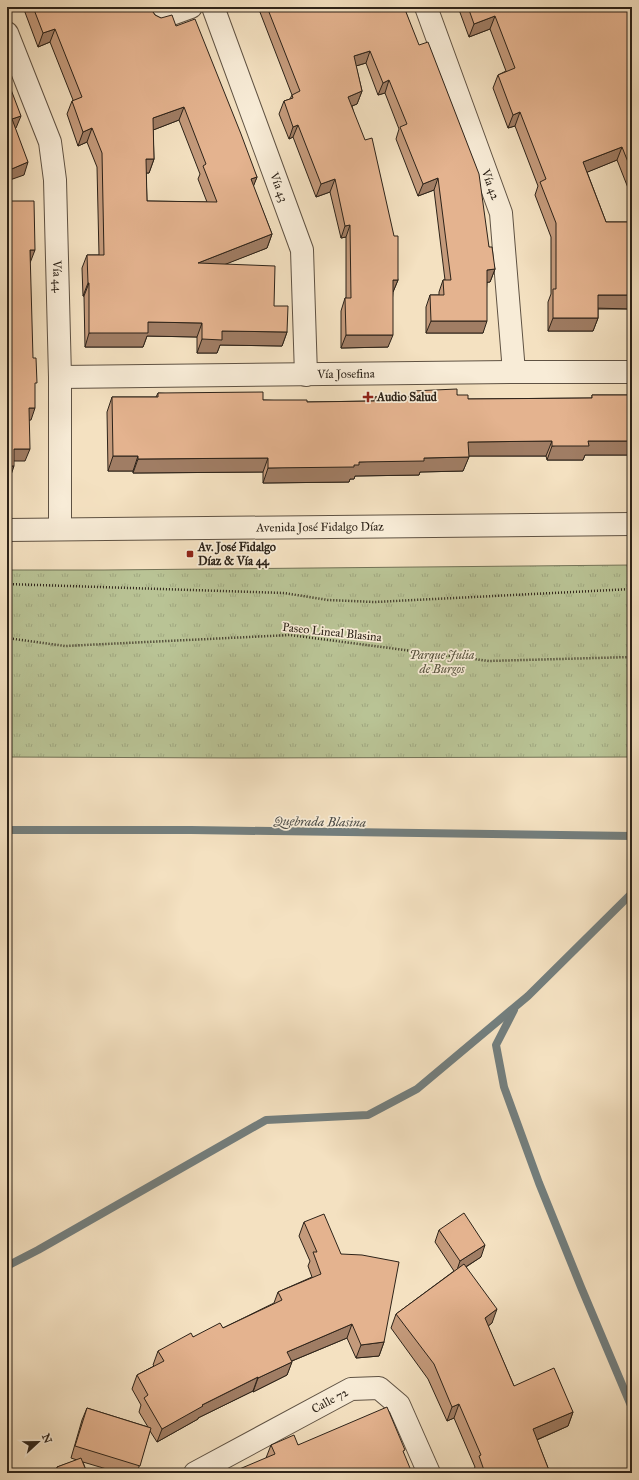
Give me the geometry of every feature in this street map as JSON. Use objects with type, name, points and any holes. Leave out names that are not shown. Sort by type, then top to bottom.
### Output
[{"type":"street","points":[[158,19],[191,7]]},
{"type":"street","name":"Vía 43","points":[[213,7],[302,250],[306,375]]},
{"type":"street","name":"Vía 42","points":[[426,7],[502,213],[514,372]]},
{"type":"street","name":"Vía 44","points":[[7,33],[50,142],[56,180],[60,377],[60,529]]},
{"type":"street","name":"Vía Josefina","points":[[60,377],[632,372]]},
{"type":"street","name":"Avenida José Fidalgo Díaz","points":[[7,530],[632,524]]},
{"type":"street","name":"Calle 72","points":[[195,1473],[351,1389],[379,1388],[399,1405],[429,1473]]},
{"type":"path","points":[[7,584],[284,594],[328,600],[375,602],[632,589]]},
{"type":"path","name":"Paseo Lineal Blasina","points":[[7,638],[64,646],[290,635],[489,660],[632,657]]},
{"type":"green space","name":"Parque Julia de Burgos","points":[[632,565],[632,757],[7,757],[7,570]]},
{"type":"building","points":[[33,7],[151,7],[155,15],[161,18],[172,15],[176,26],[195,19],[257,177],[251,179],[272,234],[198,263],[275,266],[274,306],[288,306],[287,332],[222,331],[222,340],[202,339],[202,323],[148,322],[148,333],[89,333],[89,283],[87,255],[104,255],[102,153],[92,128],[83,132],[72,101],[82,97],[55,29],[43,33]],"holes":[[[184,107],[206,164],[203,166],[217,202],[147,201],[146,159],[154,159],[153,118]]]},
{"type":"building","points":[[267,7],[404,7],[419,45],[428,42],[479,174],[489,247],[492,247],[495,269],[487,270],[487,321],[431,321],[430,295],[444,295],[443,280],[451,280],[438,178],[423,184],[400,127],[407,124],[389,80],[383,83],[370,51],[354,56],[362,91],[348,97],[365,140],[372,138],[394,236],[398,236],[398,280],[393,280],[393,335],[346,335],[345,298],[351,298],[350,225],[345,226],[335,179],[321,184],[298,125],[293,127],[284,101],[293,98],[292,95],[300,91]]},
{"type":"building","points":[[468,7],[533,7],[534,9],[540,7],[628,7],[632,17],[632,172],[622,147],[583,162],[606,222],[632,222],[632,295],[598,295],[598,318],[553,318],[553,289],[556,289],[556,223],[540,182],[546,179],[520,112],[513,115],[498,75],[515,68],[495,16],[474,24]]},
{"type":"building","points":[[7,79],[21,116],[12,119],[28,162],[7,171]]},
{"type":"building","points":[[7,201],[34,201],[35,250],[30,250],[33,358],[36,358],[37,383],[35,383],[35,408],[29,408],[30,449],[14,449],[14,466],[7,466]]},
{"type":"building","points":[[457,389],[457,395],[468,395],[468,399],[592,398],[592,395],[632,395],[632,441],[588,441],[589,446],[552,446],[552,441],[468,442],[469,457],[424,458],[424,461],[359,462],[359,465],[354,465],[354,467],[268,468],[268,458],[138,459],[138,456],[113,456],[112,397],[158,397],[158,393],[263,392],[263,400],[307,400],[307,402],[375,401],[375,397],[413,397],[412,391]]},
{"type":"building","points":[[464,1213],[485,1245],[460,1261],[439,1230]]},
{"type":"building","points":[[324,1214],[341,1254],[362,1255],[399,1262],[384,1342],[361,1345],[352,1324],[287,1352],[292,1362],[202,1405],[203,1406],[162,1429],[144,1398],[148,1395],[137,1375],[164,1361],[158,1351],[191,1333],[193,1337],[220,1323],[223,1328],[282,1300],[278,1292],[321,1274],[313,1252],[317,1252],[304,1222]]},
{"type":"building","points":[[464,1264],[497,1309],[485,1318],[514,1386],[554,1368],[573,1412],[533,1429],[550,1473],[485,1473],[479,1456],[481,1455],[459,1404],[452,1407],[434,1364],[396,1314]]},
{"type":"building","points":[[387,1407],[405,1450],[403,1451],[412,1473],[230,1473],[275,1454],[271,1445],[294,1435],[298,1445]]},
{"type":"building","points":[[87,1408],[151,1428],[140,1466],[75,1446]]},
{"type":"building","points":[[81,1458],[87,1473],[59,1473],[57,1467]]},
{"type":"waterway","name":"Quebrada Blasina","points":[[7,830],[191,830],[632,836]]},
{"type":"waterway","points":[[7,1266],[38,1250],[266,1120],[368,1115],[417,1089],[528,996],[632,893]]},
{"type":"waterway","points":[[514,1010],[496,1045],[504,1087],[539,1183],[632,1408]]},
{"type":"place","name":"Audio Salud","points":[[368,397]]},
{"type":"place","name":"Av. José Fidalgo Díaz & Vía 44","points":[[190,554]]}]
